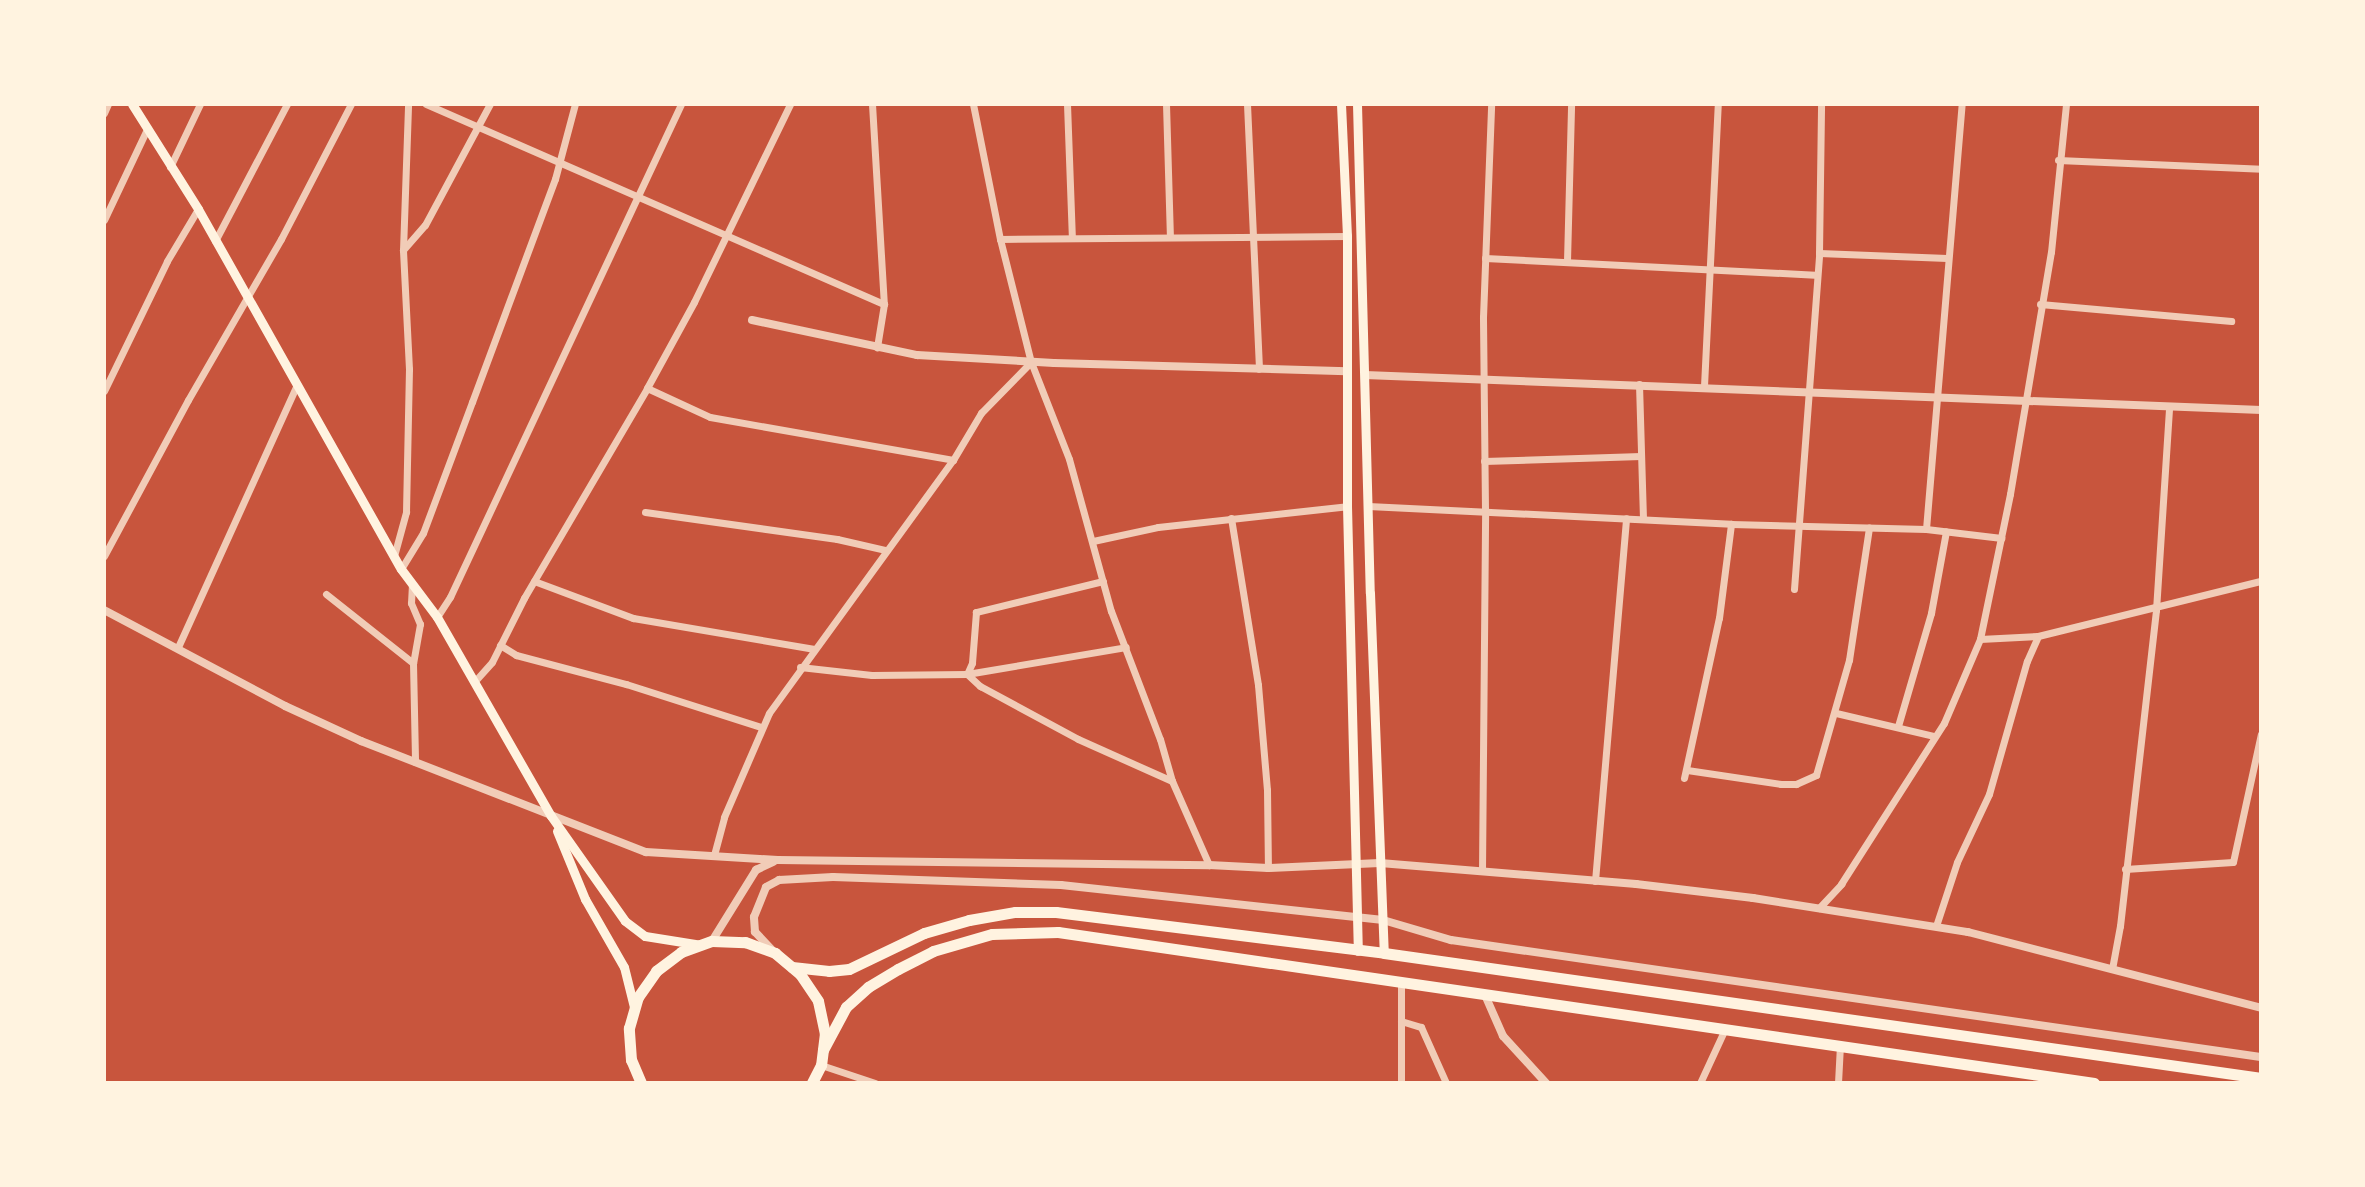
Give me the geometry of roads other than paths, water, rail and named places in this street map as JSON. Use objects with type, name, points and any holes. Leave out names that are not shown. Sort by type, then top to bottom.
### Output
[{"type":"highway","points":[[792,967],[829,971],[849,969],[924,933],[1015,912],[1056,912],[1384,953],[2261,1078]]},
{"type":"highway","points":[[823,1050],[846,1007],[868,987],[933,951],[992,934],[1058,932],[2094,1083]]},
{"type":"highway","points":[[640,1082],[631,1060],[629,1028],[638,997],[656,971],[681,952],[707,943],[745,942],[775,953],[792,967],[818,1001],[825,1033],[821,1065],[812,1083]]},
{"type":"main road","points":[[132,104],[198,209],[245,298],[401,569],[437,617],[551,816],[625,921],[645,936],[707,943]]},
{"type":"main road","points":[[1341,104],[1347,236],[1347,506],[1358,951]]},
{"type":"main road","points":[[1357,104],[1384,953]]},
{"type":"main road","points":[[551,816],[585,899],[624,967],[634,1011]]},
{"type":"street","points":[[104,113],[108,104]]},
{"type":"street","points":[[170,168],[200,104]]},
{"type":"street","points":[[215,241],[287,104]]},
{"type":"street","points":[[104,556],[245,298],[281,239],[351,104]]},
{"type":"street","points":[[394,556],[406,512],[409,369],[403,250],[408,104]]},
{"type":"street","points":[[426,104],[884,304]]},
{"type":"street","points":[[403,250],[425,225],[490,104]]},
{"type":"street","points":[[401,569],[423,533],[560,160],[575,104]]},
{"type":"street","points":[[437,617],[450,597],[681,104]]},
{"type":"street","points":[[475,681],[492,662],[534,581],[647,388],[790,104]]},
{"type":"street","points":[[872,104],[884,304],[877,347]]},
{"type":"street","points":[[973,104],[1000,239],[1031,362],[1069,459],[1111,611],[1172,781],[1209,865]]},
{"type":"street","points":[[1067,104],[1072,238]]},
{"type":"street","points":[[1166,104],[1170,236]]},
{"type":"street","points":[[1247,104],[1259,369]]},
{"type":"street","points":[[1482,871],[1483,380],[1491,104]]},
{"type":"street","points":[[1567,261],[1571,104]]},
{"type":"street","points":[[1704,386],[1713,268],[1718,104]]},
{"type":"street","points":[[1794,589],[1819,253],[1821,104]]},
{"type":"street","points":[[1926,529],[1962,104]]},
{"type":"street","points":[[1819,908],[1841,884],[1944,723],[1980,639],[2001,538],[2051,252],[2066,104]]},
{"type":"street","points":[[104,220],[147,129]]},
{"type":"street","points":[[2058,160],[2261,169]]},
{"type":"street","points":[[104,391],[167,261],[198,209]]},
{"type":"street","points":[[1000,239],[1347,236]]},
{"type":"street","points":[[1819,253],[1947,258]]},
{"type":"street","points":[[1485,258],[1815,275]]},
{"type":"street","points":[[2040,304],[2231,321]]},
{"type":"street","points":[[752,320],[917,355],[1031,362],[1347,371]]},
{"type":"street","points":[[714,855],[724,817],[761,727],[800,667],[953,460],[981,413],[1031,362]]},
{"type":"street","points":[[1365,375],[2261,410]]},
{"type":"street","points":[[1639,384],[1643,519]]},
{"type":"street","points":[[178,647],[296,387]]},
{"type":"street","points":[[647,388],[710,417],[953,460]]},
{"type":"street","points":[[2112,969],[2156,610],[2169,407]]},
{"type":"street","points":[[1484,461],[1641,456]]},
{"type":"street","points":[[1093,541],[1231,518],[1347,506]]},
{"type":"street","points":[[1368,506],[1731,524],[1926,529],[2001,538]]},
{"type":"street","points":[[645,512],[885,550]]},
{"type":"street","points":[[1231,518],[1258,685],[1267,790],[1268,868]]},
{"type":"street","points":[[1595,881],[1626,518]]},
{"type":"street","points":[[1731,524],[1719,618],[1686,774],[1781,784],[1806,781],[1816,775],[1849,660],[1869,527]]},
{"type":"street","points":[[1898,726],[1931,613],[1946,531]]},
{"type":"street","points":[[534,581],[633,618],[814,649]]},
{"type":"street","points":[[967,674],[972,663],[976,612],[1103,581]]},
{"type":"street","points":[[1980,639],[2038,636],[2156,610],[2261,581]]},
{"type":"street","points":[[412,584],[411,603],[420,624],[413,663],[415,762]]},
{"type":"street","points":[[326,594],[413,663]]},
{"type":"street","points":[[104,610],[285,706],[415,762],[526,802],[551,816],[646,852],[778,860],[1268,868],[1380,863],[1595,881],[1819,908],[1936,926],[2261,1008]]},
{"type":"street","points":[[1936,926],[1957,862],[1989,794],[2027,661],[2038,636]]},
{"type":"street","points":[[500,645],[516,655],[626,684],[761,727]]},
{"type":"street","points":[[800,667],[872,675],[967,674],[1126,647]]},
{"type":"street","points":[[967,674],[980,686],[1078,739],[1172,781]]},
{"type":"street","points":[[1836,713],[1934,736]]},
{"type":"street","points":[[2125,869],[2233,862],[2261,734]]},
{"type":"street","points":[[707,943],[756,870],[778,860]]},
{"type":"street","points":[[775,953],[755,932],[759,901],[766,887],[797,878],[1061,885],[1383,920],[1466,942],[2261,1057]]},
{"type":"street","points":[[1401,982],[1401,1083]]},
{"type":"street","points":[[1485,995],[1503,1036],[1546,1083]]},
{"type":"street","points":[[1401,1021],[1421,1027],[1446,1083]]},
{"type":"street","points":[[1700,1083],[1725,1029]]},
{"type":"street","points":[[1838,1083],[1840,1047]]},
{"type":"street","points":[[821,1065],[875,1083]]}]
